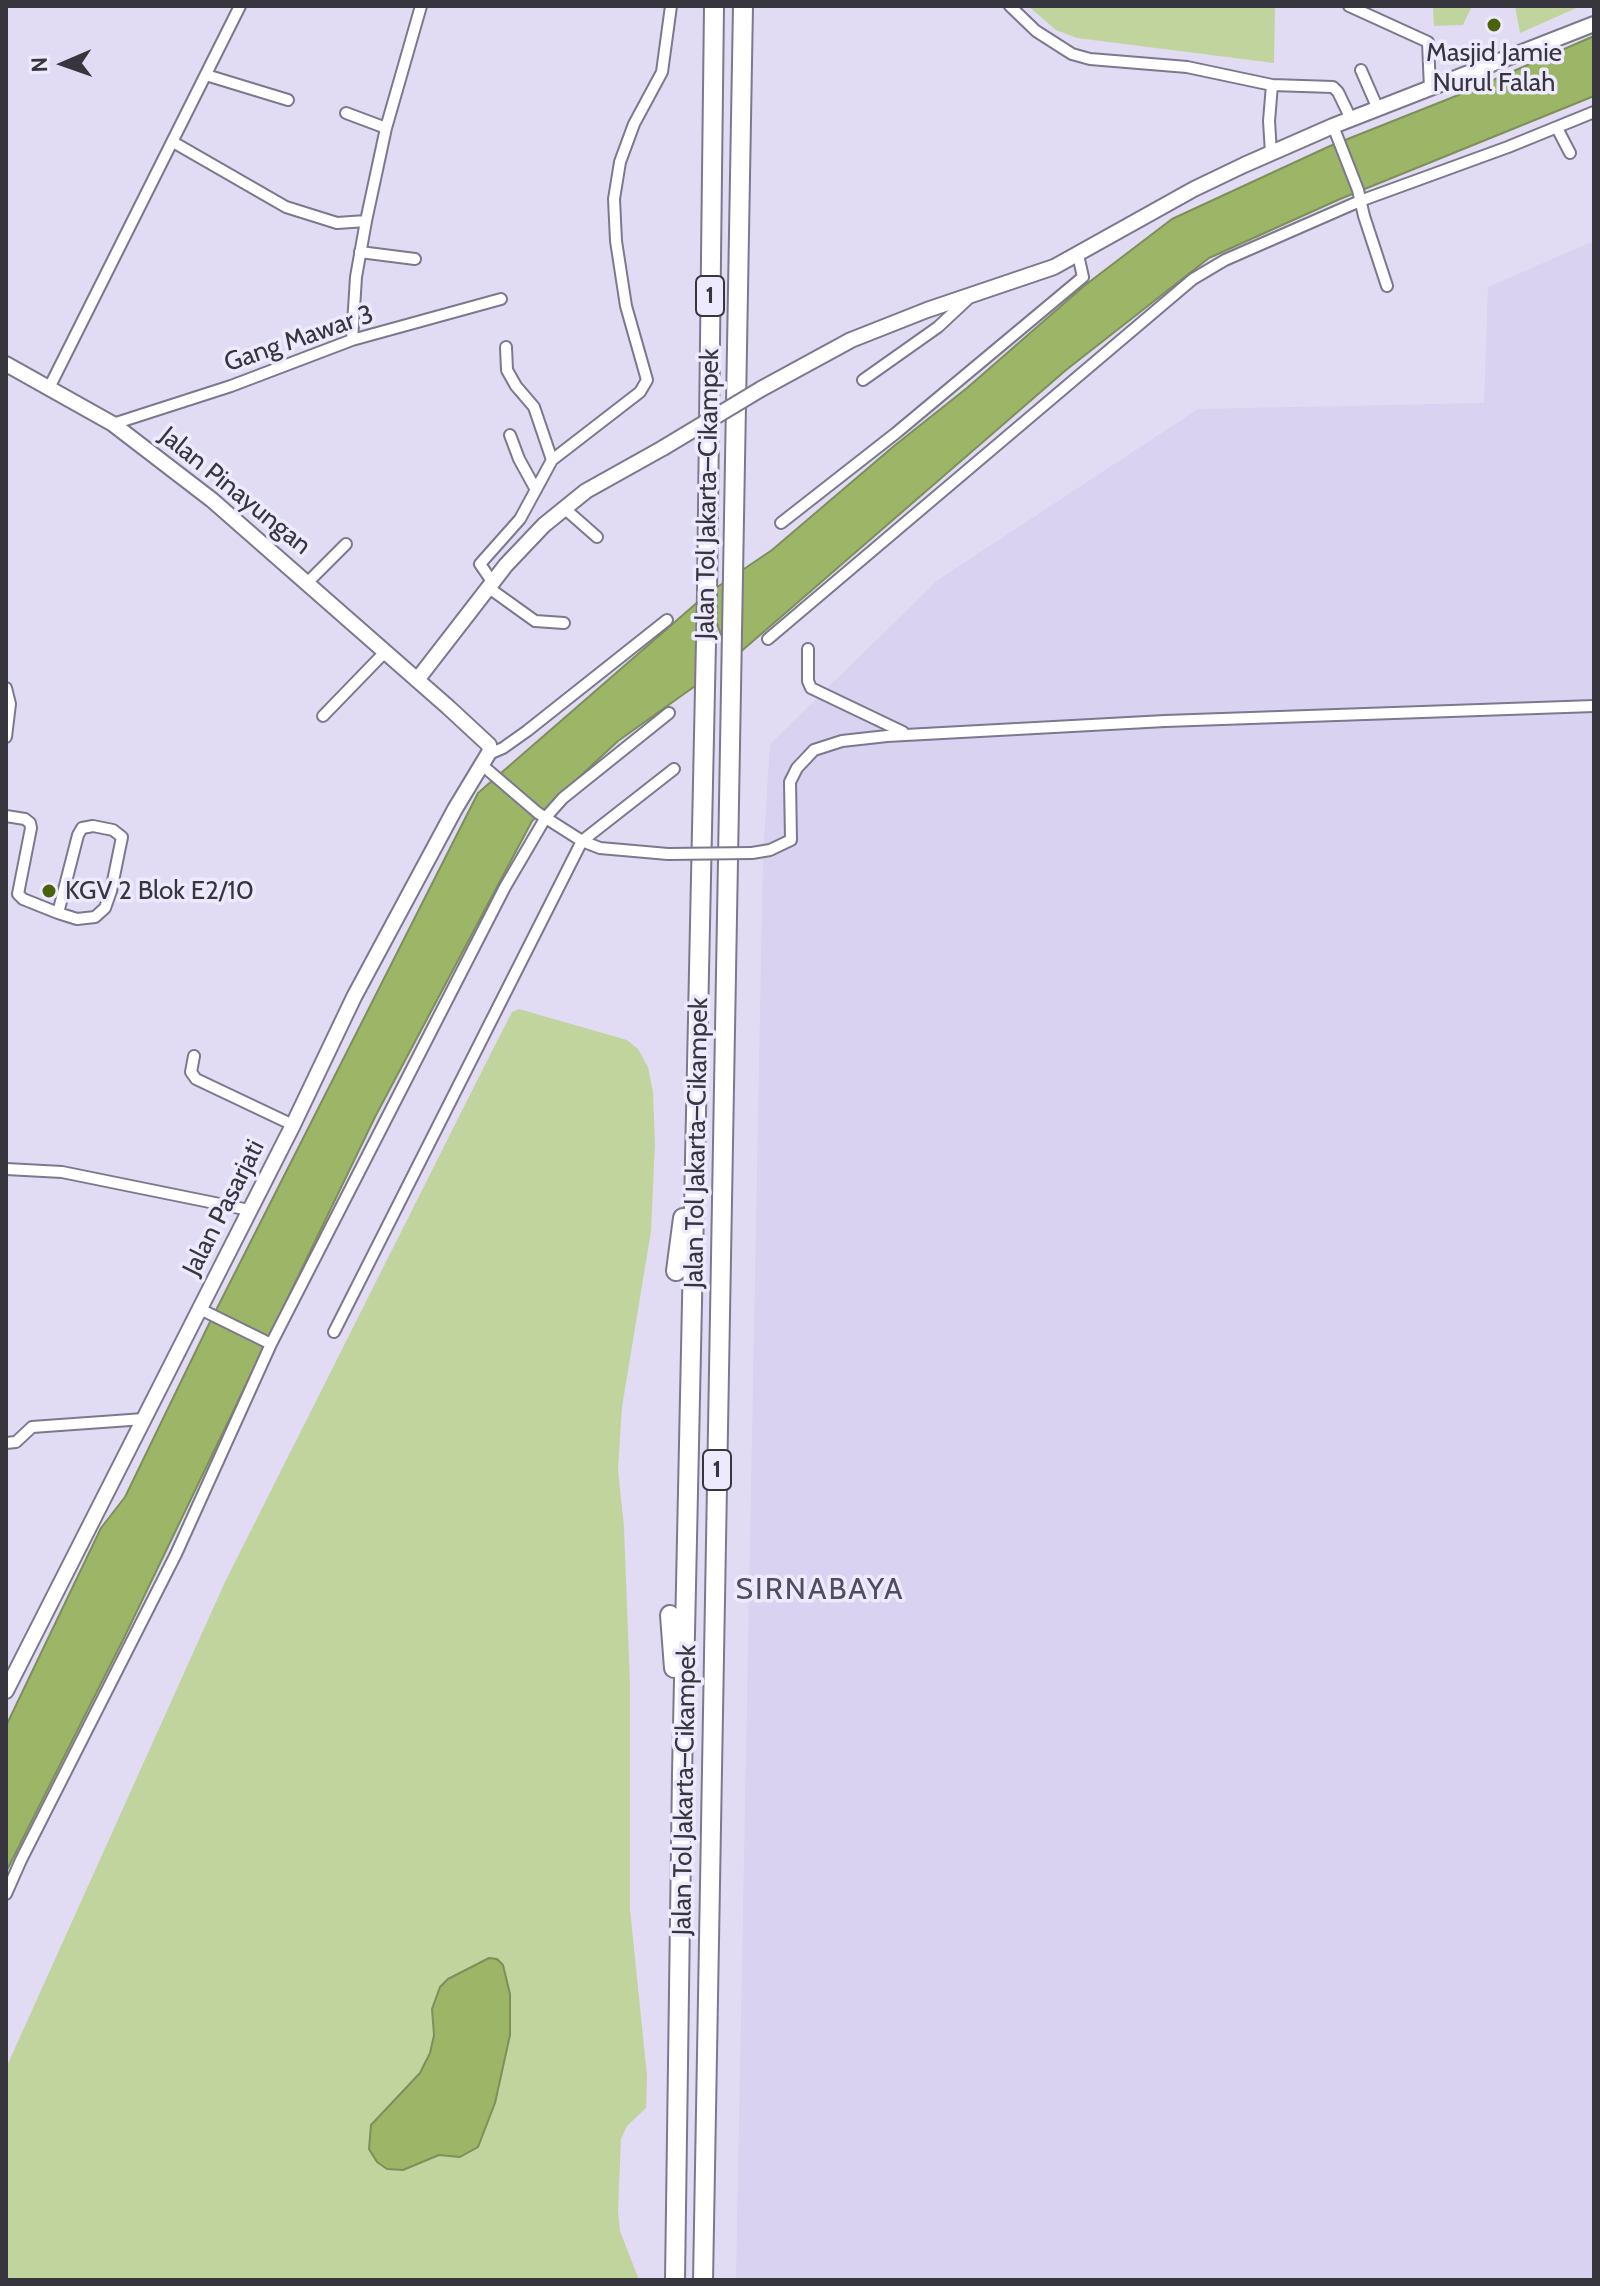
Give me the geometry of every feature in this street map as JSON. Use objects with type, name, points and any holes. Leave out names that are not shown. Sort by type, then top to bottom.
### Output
[{"type":"highway","name":"Jalan Tol Jakarta–Cikampek","points":[[675,2280],[682,1774],[707,586],[714,6]]},
{"type":"highway","name":"Jalan Tol Jakarta–Cikampek","points":[[703,2280],[743,6]]},
{"type":"highway","points":[[676,1271],[684,1202],[694,1159]]},
{"type":"highway","points":[[670,1615],[682,1774]]},
{"type":"main road","points":[[417,680],[531,538],[564,508],[605,479],[761,389],[851,340],[1054,267],[1194,189],[1271,153],[1337,133],[1351,119],[1594,24]]},
{"type":"main road","name":"Jalan Pinayungan","points":[[6,364],[113,424],[212,500],[489,745],[488,761]]},
{"type":"main road","name":"Jalan Pasarjati","points":[[6,1691],[293,1125],[354,997],[455,809],[488,761]]},
{"type":"street","points":[[352,340],[366,221],[386,128],[421,6]]},
{"type":"street","points":[[564,623],[535,621],[491,586],[480,564],[520,519],[552,460],[640,392],[647,380],[626,306],[616,241],[614,199],[620,162],[634,124],[662,72],[671,6]]},
{"type":"street","points":[[1010,6],[1036,31],[1072,54],[1090,59],[1187,67],[1272,85],[1333,87],[1351,119]]},
{"type":"street","points":[[1349,6],[1428,42],[1430,89]]},
{"type":"street","points":[[49,388],[206,75],[235,8]]},
{"type":"street","points":[[1361,70],[1378,109]]},
{"type":"street","points":[[206,75],[288,100]]},
{"type":"street","points":[[1271,153],[1269,121],[1272,85]]},
{"type":"street","points":[[768,639],[1193,279],[1225,260],[1359,196],[1557,128],[1594,112]]},
{"type":"street","points":[[346,113],[386,128]]},
{"type":"street","points":[[1557,128],[1570,153]]},
{"type":"street","points":[[1337,133],[1387,286]]},
{"type":"street","points":[[173,142],[286,207],[337,223],[366,221]]},
{"type":"street","points":[[360,252],[415,259]]},
{"type":"street","points":[[781,523],[896,433],[1081,280],[1084,272],[1078,255]]},
{"type":"street","points":[[863,380],[938,327],[971,296]]},
{"type":"street","name":"Gang Mawar 3","points":[[113,424],[231,386],[352,340],[501,299]]},
{"type":"street","points":[[506,347],[507,370],[534,407],[552,460]]},
{"type":"street","points":[[510,435],[536,490]]},
{"type":"street","points":[[564,508],[597,537]]},
{"type":"street","points":[[308,582],[346,544]]},
{"type":"street","points":[[667,620],[488,761],[542,815],[582,841],[600,848],[668,854],[770,850],[791,840],[790,782],[797,768],[809,754],[842,741],[1165,721],[1594,706]]},
{"type":"street","points":[[808,649],[808,681],[811,688],[909,735]]},
{"type":"street","points":[[323,716],[386,651]]},
{"type":"street","points":[[6,688],[10,704],[6,737]]},
{"type":"street","points":[[6,1894],[176,1554],[271,1344],[542,815],[669,713]]},
{"type":"street","points":[[334,1332],[582,841],[674,769]]},
{"type":"street","points":[[6,816],[25,819],[31,828],[18,894],[58,913],[88,919],[105,908],[122,842],[119,833],[93,826],[82,828],[58,913]]},
{"type":"street","points":[[194,1056],[191,1072],[196,1079],[293,1125]]},
{"type":"street","points":[[6,1169],[62,1172],[249,1210]]},
{"type":"street","points":[[200,1309],[271,1344]]},
{"type":"street","points":[[6,1443],[16,1442],[32,1427],[144,1419]]},
{"type":"shaded area","points":[[1028,6],[1275,6],[1274,63],[1077,38],[1056,30]]},
{"type":"shaded area","points":[[1433,6],[1472,6],[1463,25],[1434,26]]},
{"type":"shaded area","points":[[1515,6],[1581,6],[1520,33]]},
{"type":"shaded area","points":[[1594,36],[1594,96],[1340,199],[1209,258],[1066,370],[730,661],[708,597],[705,679],[618,741],[532,821],[375,1117],[123,1640],[6,1872],[6,1726],[101,1528],[125,1497],[208,1326],[478,793],[707,594],[772,550],[1084,286],[1172,219],[1330,146]]},
{"type":"shaded area","points":[[1594,241],[1594,2280],[736,2280],[763,855],[770,744],[938,580],[1198,409],[1484,403],[1488,287]]},
{"type":"shaded area","points":[[519,1009],[627,1040],[638,1049],[648,1067],[653,1092],[655,1145],[651,1231],[622,1407],[618,1469],[624,1527],[630,1683],[630,1909],[647,2076],[646,2108],[627,2126],[621,2139],[618,2211],[620,2231],[639,2280],[6,2280],[6,2068],[225,1582],[495,1045],[512,1012]]},
{"type":"shaded area","points":[[489,1958],[497,1959],[503,1965],[510,1994],[510,2035],[495,2103],[478,2147],[460,2157],[439,2155],[403,2170],[387,2169],[377,2162],[369,2149],[371,2125],[420,2073],[430,2053],[434,2035],[432,2009],[440,1987],[448,1979]]},
{"type":"place","name":"Masjid Jamie Nurul Falah","points":[[1494,25]]},
{"type":"place","name":"KGV 2 Blok E2/10","points":[[49,891]]},
{"type":"district","name":"SIRNABAYA","points":[[820,1590]]}]
